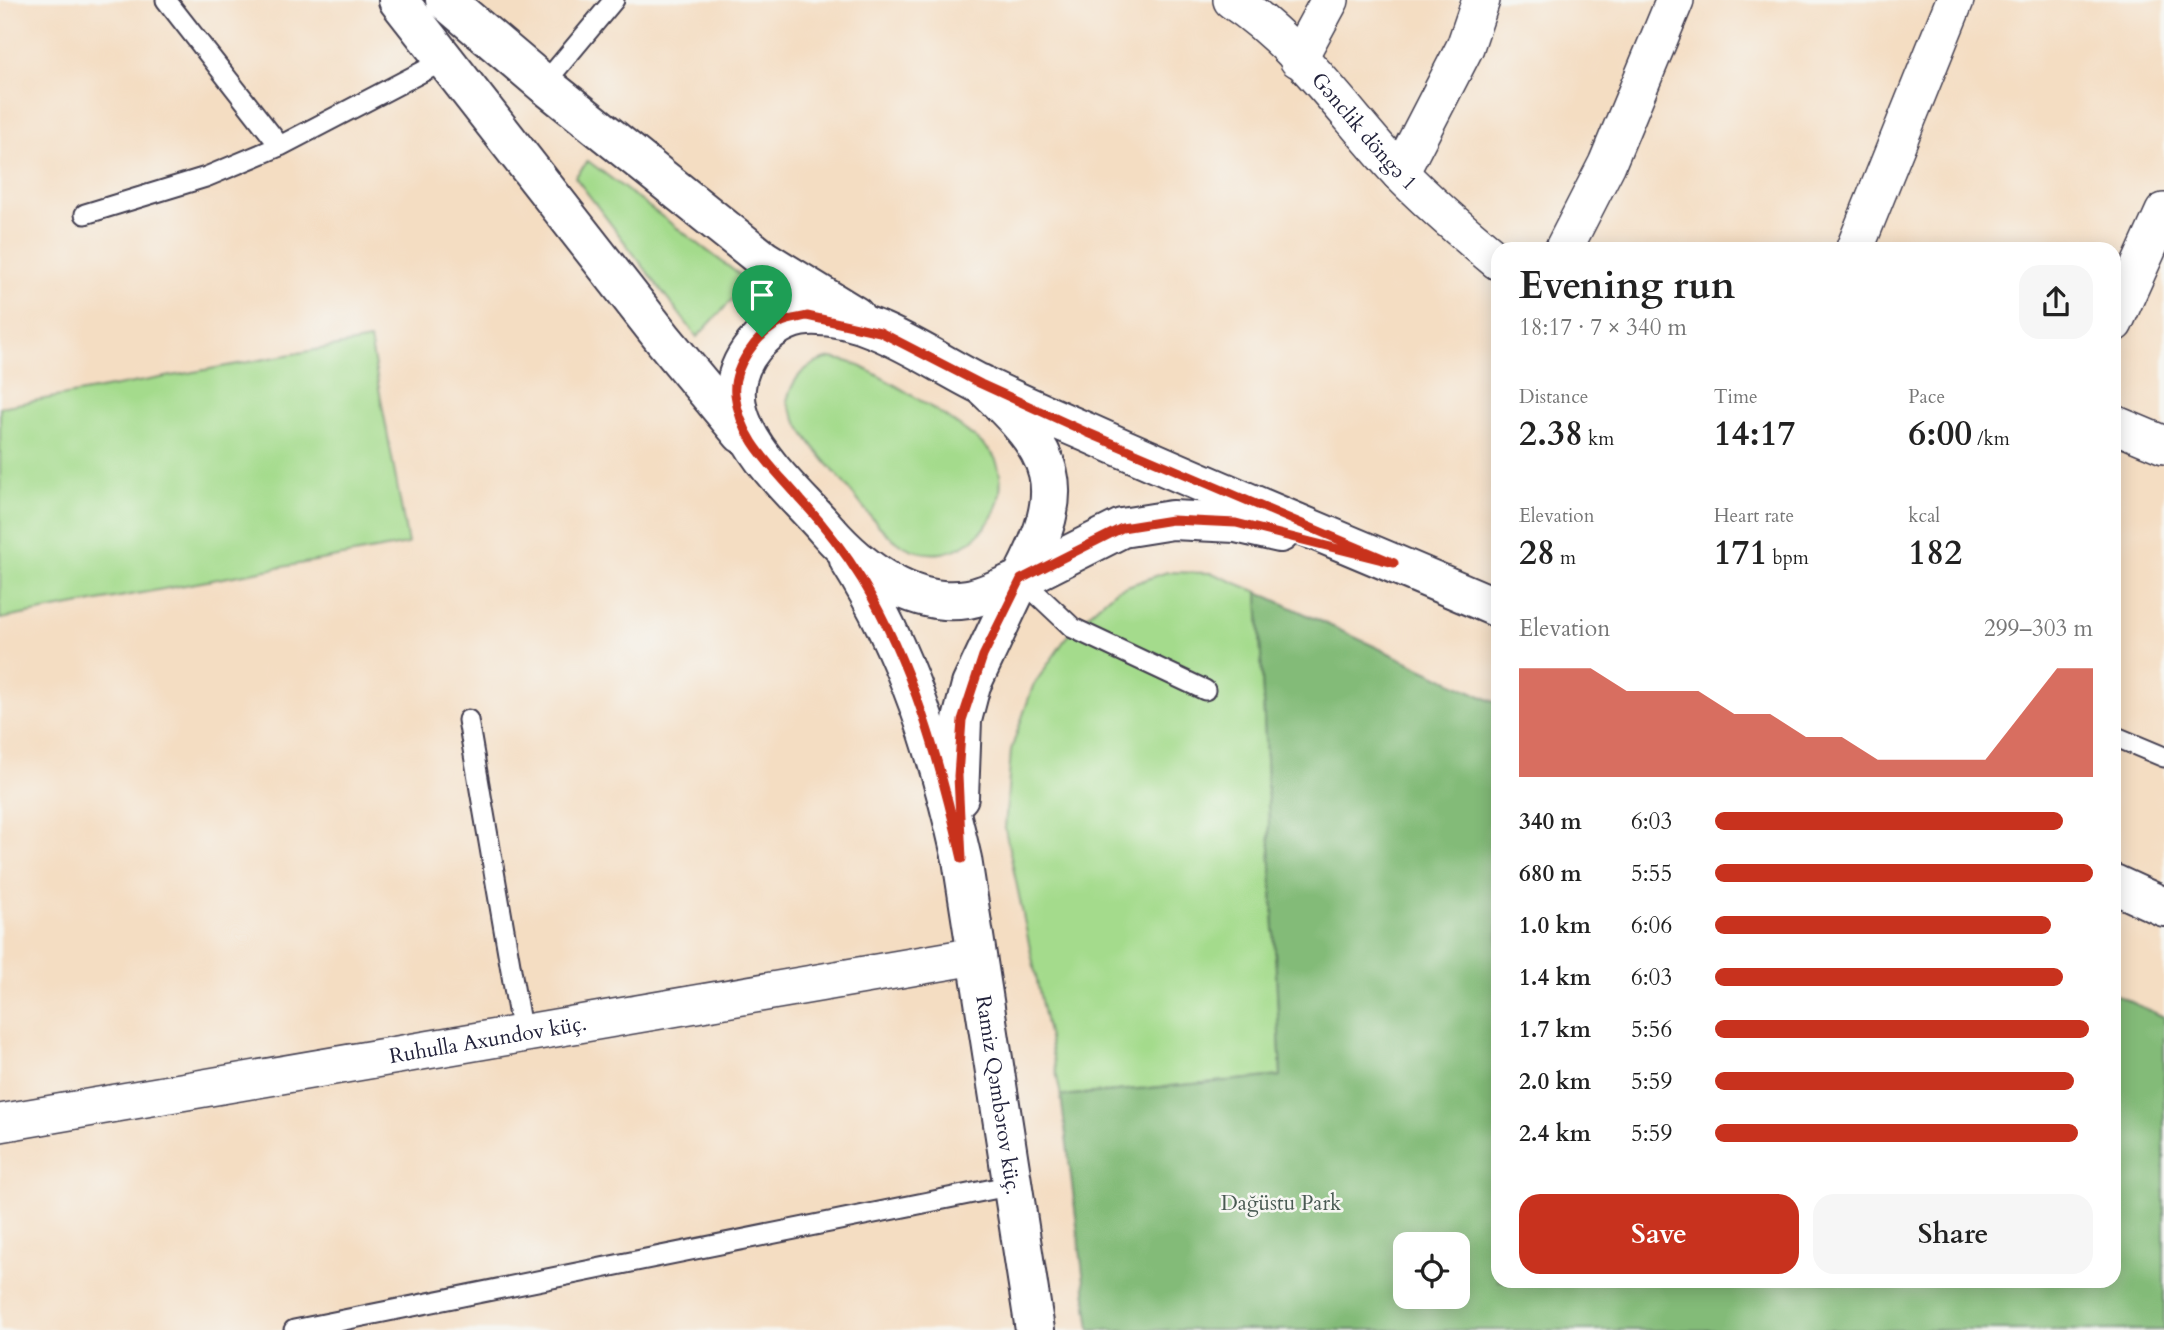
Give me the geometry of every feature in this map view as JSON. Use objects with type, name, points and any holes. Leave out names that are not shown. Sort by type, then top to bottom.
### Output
[{"type":"main road","points":[[398,0],[663,340],[841,546],[882,579],[927,598],[969,599],[1021,579],[1122,528],[1172,520],[1236,523],[1394,563]]},
{"type":"main road","points":[[445,0],[544,84],[764,260],[880,332],[981,384],[1491,605]]},
{"type":"main road","points":[[758,453],[739,418],[734,390],[743,359],[762,337],[780,323],[807,316],[880,332]]},
{"type":"main road","points":[[962,859],[958,776],[962,720],[983,656],[1044,537],[1051,508],[1050,480],[1041,453],[1022,423],[981,384]]},
{"type":"main road","points":[[841,546],[880,612],[909,678],[945,786],[962,859]]},
{"type":"main road","name":"Ramiz Qəmbərov küç.","points":[[962,859],[1035,1330]]},
{"type":"main road","points":[[2121,887],[2164,907]]},
{"type":"street","name":"Gənclik döngə 1","points":[[1232,0],[1250,11],[1298,59],[1400,173],[1451,223],[1491,255]]},
{"type":"street","points":[[1298,59],[1331,0]]},
{"type":"street","points":[[1400,173],[1465,47],[1481,0]]},
{"type":"street","points":[[1567,242],[1607,164],[1675,0]]},
{"type":"street","points":[[1857,242],[1955,0]]},
{"type":"street","points":[[2121,307],[2164,212]]},
{"type":"street","points":[[2121,428],[2164,445]]},
{"type":"street","name":"Ruhulla Axundov küç.","points":[[0,1123],[976,956]]},
{"type":"lane","points":[[166,0],[280,146]]},
{"type":"lane","points":[[544,84],[614,0]]},
{"type":"lane","points":[[85,214],[206,177],[280,146],[443,61]]},
{"type":"lane","points":[[1021,579],[1073,628],[1205,690]]},
{"type":"lane","points":[[468,720],[523,1034]]},
{"type":"lane","points":[[2121,739],[2164,757]]},
{"type":"lane","points":[[294,1330],[1013,1185]]},
{"type":"green space","points":[[588,161],[749,282],[697,337],[575,177]]},
{"type":"green space","points":[[370,340],[408,544],[0,619],[0,407]]},
{"type":"green space","points":[[831,358],[857,365],[910,394],[955,423],[989,450],[996,460],[1001,481],[998,501],[990,520],[978,535],[962,546],[943,553],[923,553],[902,545],[879,526],[805,436],[787,401],[793,384],[802,372],[815,363]]},
{"type":"green space","points":[[1167,572],[1212,573],[1258,592],[1281,1076],[1061,1096],[1005,829],[1011,750],[1033,686],[1073,628],[1116,590]]},
{"type":"green space","name":"Dağüstu Park","points":[[1258,592],[1491,701],[1491,1288],[2121,1288],[2121,997],[2164,1017],[2164,1330],[1090,1330],[1061,1096],[1281,1076]]},
{"type":"route","points":[[807,316],[843,321],[880,332],[981,384],[1086,432],[1394,563],[1308,539],[1236,523],[1172,520],[1122,528],[1021,579],[983,656],[971,685],[962,720],[958,776],[962,859],[945,786],[927,727],[880,612],[841,546],[758,453],[739,418],[734,390],[743,359],[762,337],[780,323],[807,316]]}]
